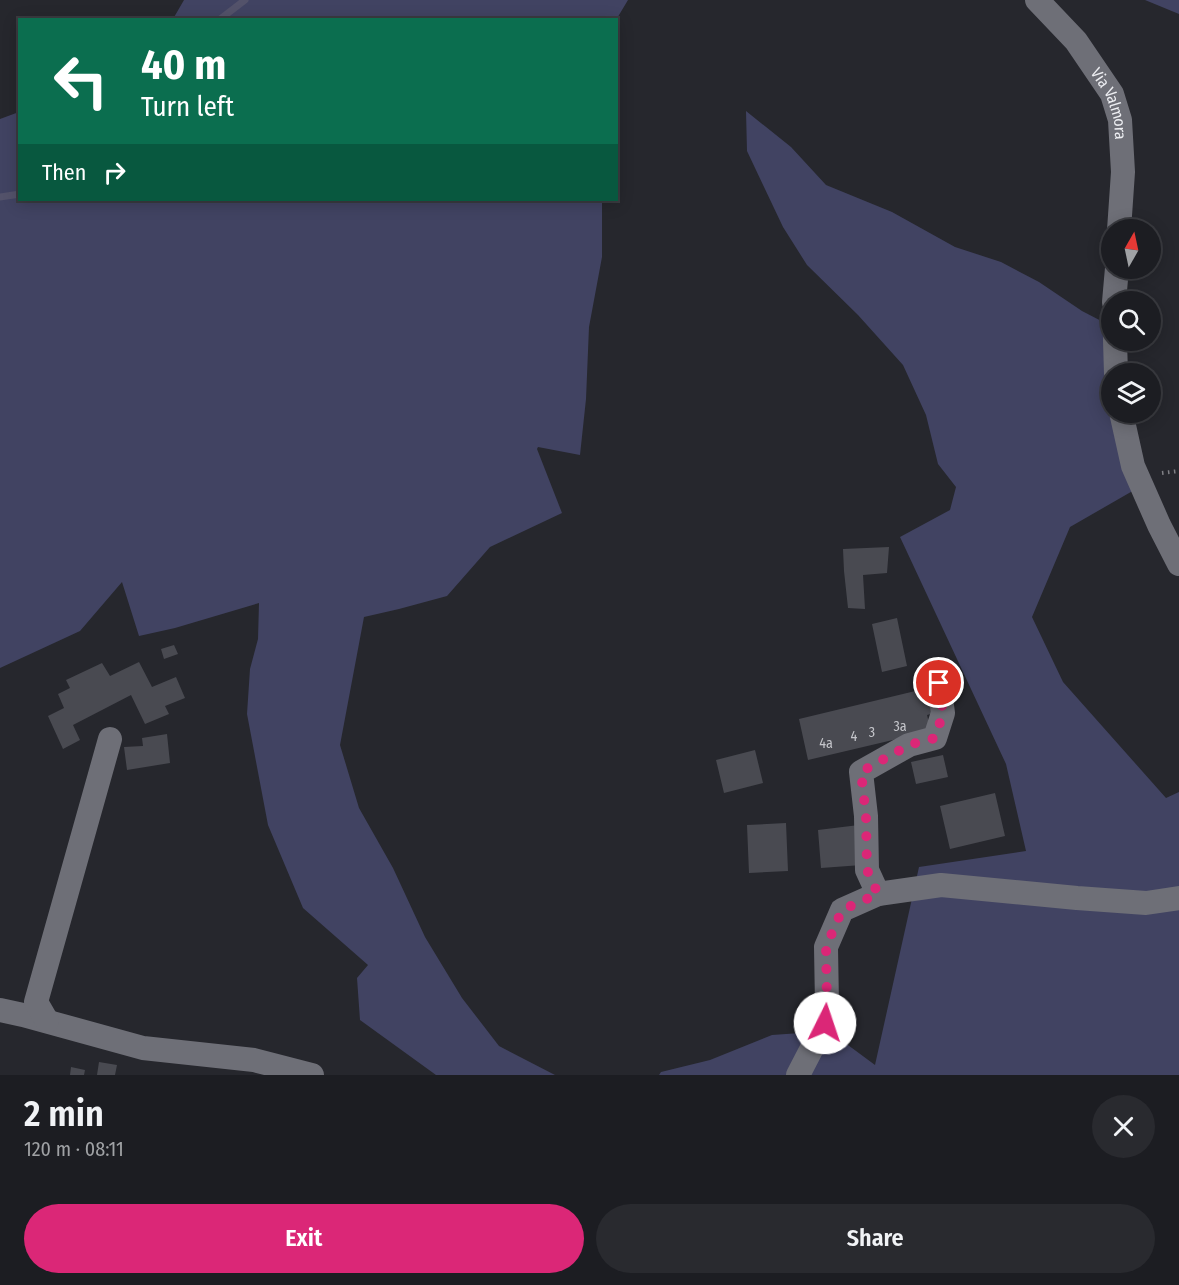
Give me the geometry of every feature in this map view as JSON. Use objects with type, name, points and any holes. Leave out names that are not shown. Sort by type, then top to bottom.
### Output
[{"type":"street","name":"Via Valmora","points":[[1037,0],[1076,41],[1112,94],[1120,120],[1123,172],[1120,219]]},
{"type":"street","points":[[1123,423],[1133,466],[1179,564]]},
{"type":"street","points":[[878,894],[867,870],[866,816],[861,772],[909,745],[935,738],[943,713],[939,683]]},
{"type":"street","points":[[47,1021],[36,1002],[110,738]]},
{"type":"street","points":[[798,1075],[825,1023],[826,947],[842,910],[878,894],[941,885],[1146,903],[1179,898]]},
{"type":"street","points":[[0,1010],[144,1048],[254,1060],[312,1075]]},
{"type":"shaded area","points":[[184,0],[628,0],[617,18],[174,18]]},
{"type":"shaded area","points":[[1145,0],[1179,0],[1179,14]]},
{"type":"shaded area","points":[[746,111],[791,147],[826,185],[892,212],[955,247],[1001,262],[1039,282],[1101,321],[1101,351],[1111,351],[1111,363],[1101,363],[1101,423],[1117,423],[1143,485],[1070,527],[1032,617],[1063,682],[1166,798],[1179,792],[1179,1075],[659,1075],[661,1072],[710,1060],[772,1035],[829,1031],[875,1065],[919,867],[1026,851],[1006,764],[900,537],[950,510],[956,487],[938,464],[926,415],[903,365],[858,315],[807,265],[783,227],[747,151]]},
{"type":"shaded area","points":[[18,112],[18,201],[602,201],[602,257],[589,327],[586,399],[580,455],[538,447],[537,449],[562,513],[490,547],[447,596],[364,617],[340,745],[359,808],[393,868],[425,937],[462,998],[499,1046],[555,1075],[436,1075],[360,1020],[357,978],[368,965],[303,908],[268,825],[247,714],[250,669],[258,639],[259,603],[175,628],[139,636],[122,582],[80,631],[0,668],[0,119]]},
{"type":"building","points":[[889,547],[887,573],[863,575],[865,609],[848,608],[843,549]]},
{"type":"building","points":[[897,618],[907,666],[882,672],[872,624]]},
{"type":"building","points":[[174,645],[178,654],[164,659],[161,649]]},
{"type":"building","points":[[139,662],[152,687],[176,677],[185,698],[165,706],[169,714],[145,724],[131,695],[73,725],[80,740],[63,749],[48,716],[64,708],[58,694],[70,688],[66,680],[102,663],[110,676]]},
{"type":"building","points":[[932,687],[938,712],[927,715],[931,731],[808,760],[799,719]]},
{"type":"building","points":[[167,734],[170,763],[127,770],[124,747],[143,746],[142,738]]},
{"type":"building","points":[[755,750],[763,783],[724,793],[716,760]]},
{"type":"building","points":[[943,755],[948,777],[916,784],[911,762]]},
{"type":"building","points":[[995,793],[1005,836],[950,849],[940,806]]},
{"type":"building","points":[[786,823],[788,871],[749,873],[747,825]]},
{"type":"building","points":[[859,825],[862,865],[821,868],[818,830]]},
{"type":"building","points":[[99,1062],[117,1065],[115,1075],[97,1075]]},
{"type":"building","points":[[71,1067],[85,1070],[84,1075],[70,1075]]},
{"type":"waterway","points":[[222,18],[245,0]]},
{"type":"waterway","points":[[0,197],[18,194]]},
{"type":"route","points":[[825,1023],[826,947],[842,910],[878,894],[867,870],[866,816],[861,772],[909,745],[935,738],[943,713],[939,683]]}]
